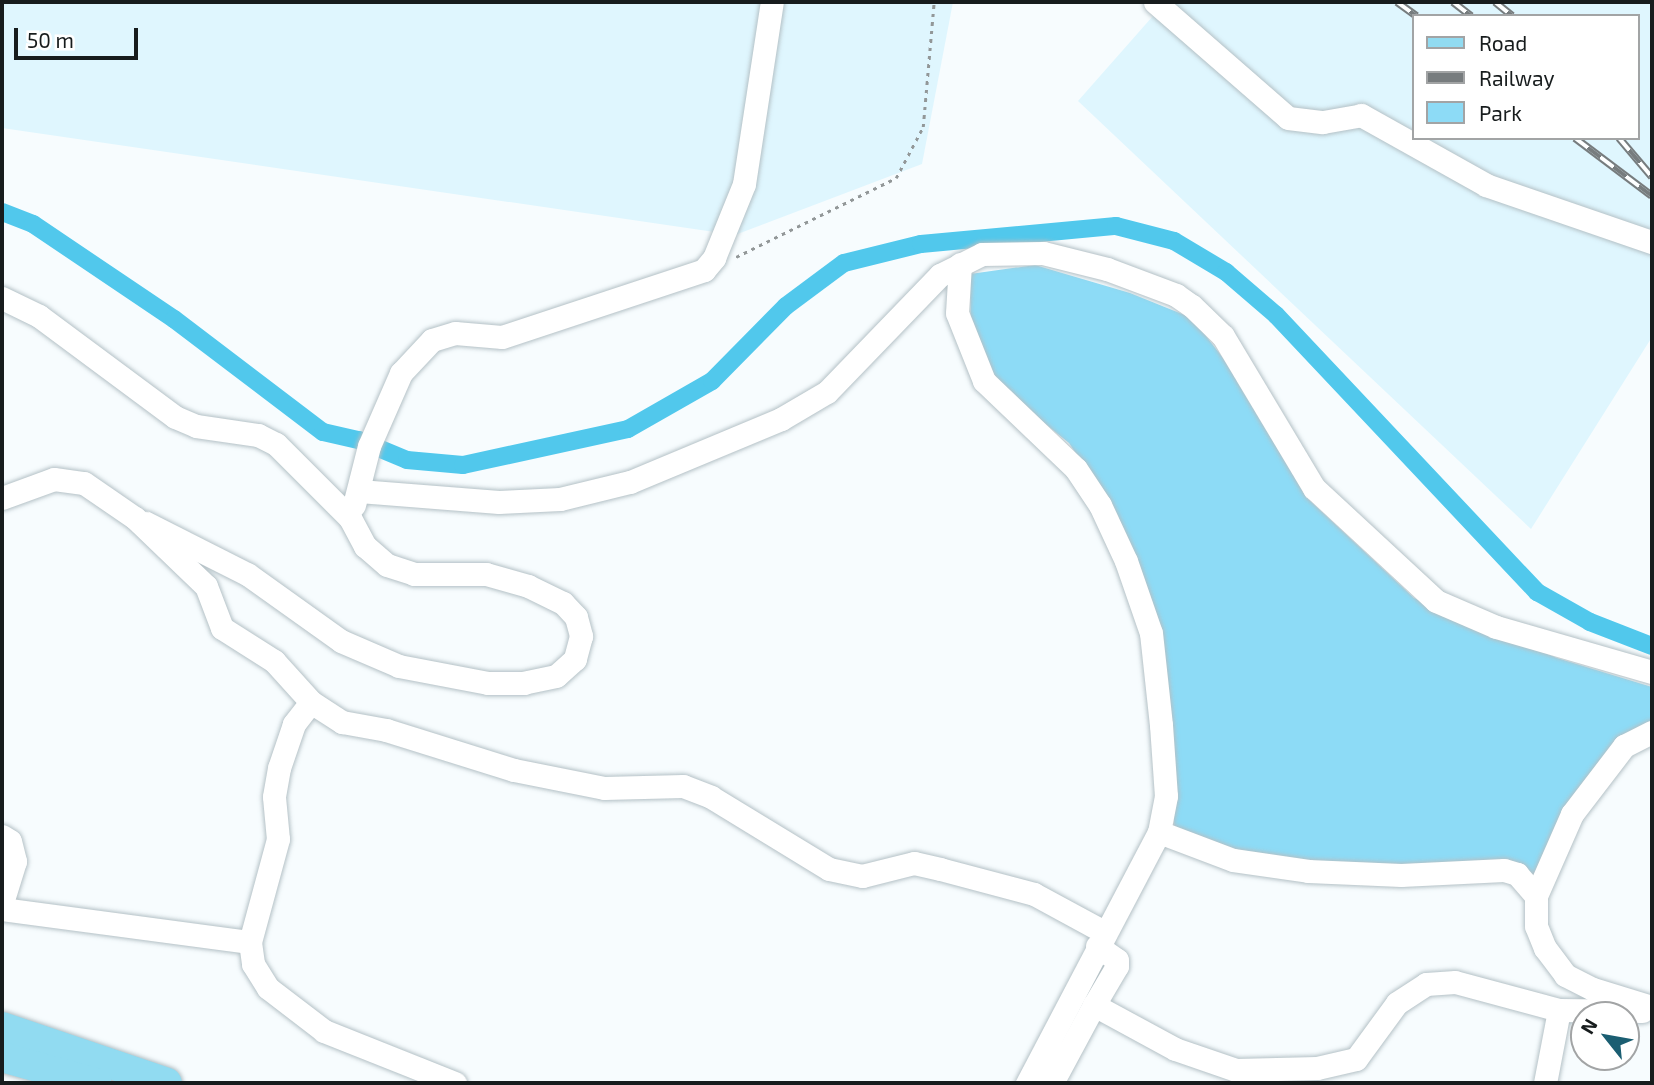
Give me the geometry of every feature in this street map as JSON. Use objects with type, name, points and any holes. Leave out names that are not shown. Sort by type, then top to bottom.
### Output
[{"type":"main road","points":[[2,1027],[167,1083]]},
{"type":"main road","points":[[2,1057],[96,1083]]},
{"type":"lane","points":[[350,518],[359,491],[362,466],[401,373],[432,340],[455,333],[502,337],[704,270],[720,249],[744,184],[772,2]]},
{"type":"lane","points":[[1156,2],[1287,118],[1323,122],[1361,115],[1486,185],[1652,242]]},
{"type":"lane","points":[[359,491],[499,502],[560,499],[630,482],[702,455],[781,419],[827,392],[926,286],[960,264],[982,254],[1043,253],[1083,261],[1175,295],[1223,336],[1314,488],[1425,593],[1496,627],[1576,646],[1652,672]]},
{"type":"lane","points":[[960,264],[957,313],[984,381],[1076,469],[1100,505],[1126,561],[1150,633],[1166,796],[1159,832],[1100,939],[1027,1083]]},
{"type":"lane","points":[[2,298],[39,316],[175,417],[196,426],[258,435],[275,444],[350,518],[365,546],[387,565],[414,574],[486,574],[528,586],[563,603],[576,617],[581,636],[575,659],[556,676],[524,683],[488,682],[399,666],[341,641],[247,574],[179,536],[135,518]]},
{"type":"lane","points":[[2,498],[66,477],[84,483],[135,518],[206,586],[222,628],[283,668],[311,702],[342,722],[386,730],[514,770],[604,788],[683,786],[701,791],[829,869],[862,876],[914,863],[1034,894],[1100,939],[1117,960],[1117,966],[1052,1083]]},
{"type":"lane","points":[[311,702],[294,724],[279,768],[274,797],[276,847],[250,942],[253,964],[268,988],[307,1021],[455,1083]]},
{"type":"lane","points":[[1652,732],[1624,746],[1572,814],[1536,896],[1536,926],[1545,948],[1565,975],[1593,989],[1652,1009]]},
{"type":"lane","points":[[1159,832],[1233,860],[1308,871],[1401,876],[1504,870],[1526,880],[1536,896]]},
{"type":"lane","points":[[2,836],[10,841],[15,861],[2,903]]},
{"type":"lane","points":[[2,909],[250,942]]},
{"type":"lane","points":[[1094,1005],[1175,1049],[1237,1077],[1317,1068],[1356,1059],[1397,1003],[1426,984],[1455,982],[1559,1010],[1652,1009]]},
{"type":"lane","points":[[1545,1083],[1559,1010]]},
{"type":"path","points":[[704,270],[816,221],[896,178],[923,127],[934,2]]},
{"type":"shaded area","points":[[2,2],[953,2],[922,164],[735,235],[2,128]]},
{"type":"shaded area","points":[[1153,2],[1652,2],[1652,337],[1531,529],[1078,101],[1160,8]]},
{"type":"green space","points":[[1035,265],[1130,293],[1192,318],[1240,380],[1306,497],[1414,598],[1557,658],[1652,687],[1652,727],[1625,738],[1538,885],[1233,856],[1175,833],[1160,650],[1115,512],[1069,443],[1005,391],[971,340],[970,274]]},
{"type":"waterway","points":[[2,212],[33,224],[174,319],[323,432],[359,440],[407,460],[463,465],[628,429],[712,381],[786,306],[844,263],[921,244],[1116,226],[1174,241],[1226,272],[1276,315],[1537,592],[1590,622],[1652,646]]},
{"type":"railway","points":[[1397,2],[1413,14]]},
{"type":"railway","points":[[1453,2],[1468,14]]},
{"type":"railway","points":[[1495,2],[1510,14]]},
{"type":"railway","points":[[1578,140],[1652,196]]},
{"type":"railway","points":[[1621,140],[1652,177]]}]
